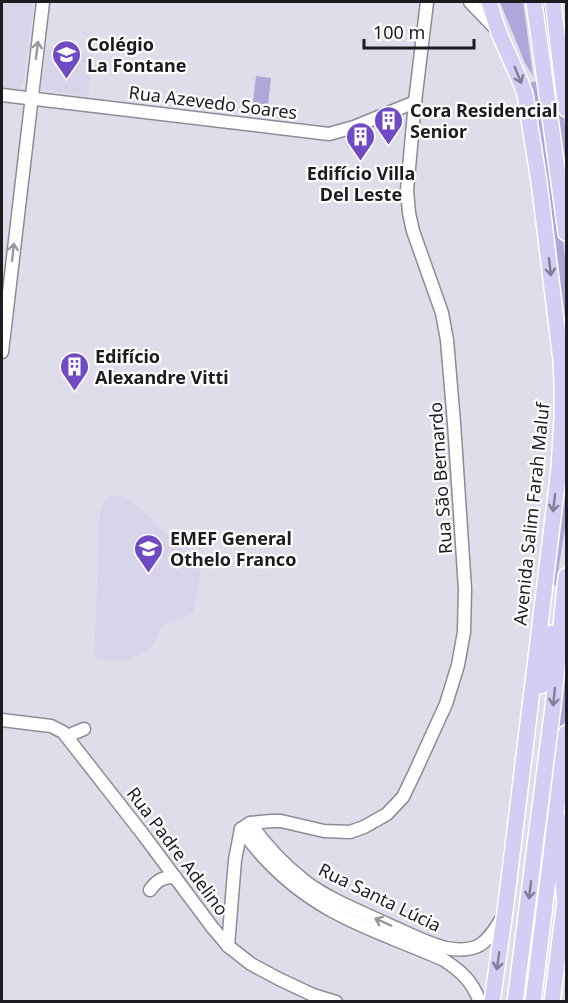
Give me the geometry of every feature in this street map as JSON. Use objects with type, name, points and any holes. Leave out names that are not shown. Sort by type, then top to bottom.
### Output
[{"type":"highway","name":"Avenida Salim Farah Maluf","points":[[489,2],[525,94],[539,182],[562,382],[559,469],[524,745],[518,811],[492,1002]]},
{"type":"highway","points":[[534,2],[567,233]]},
{"type":"highway","points":[[553,2],[567,109]]},
{"type":"highway","points":[[518,811],[545,664],[567,563]]},
{"type":"highway","points":[[515,1002],[567,576]]},
{"type":"highway","points":[[533,1002],[567,733]]},
{"type":"highway","points":[[552,1002],[566,898],[562,873],[567,822]]},
{"type":"street","points":[[2,352],[43,2]]},
{"type":"street","name":"Rua São Bernardo","points":[[249,831],[265,821],[281,821],[324,831],[350,832],[377,821],[387,814],[402,797],[415,772],[446,704],[458,665],[464,632],[465,589],[447,340],[442,313],[413,231],[407,190],[427,2]]},
{"type":"street","points":[[470,2],[500,33]]},
{"type":"street","name":"Rua Azevedo Soares","points":[[2,95],[329,134],[354,127],[415,102]]},
{"type":"street","name":"Rua Padre Adelino","points":[[2,720],[51,726],[67,736],[228,946],[265,972],[325,1000]]},
{"type":"street","points":[[67,736],[84,729]]},
{"type":"street","points":[[228,946],[237,848],[249,831]]},
{"type":"street","name":"Rua Santa Lúcia","points":[[249,831],[331,903],[370,929],[444,960],[455,968],[472,984],[480,1002]]},
{"type":"street","points":[[150,890],[159,879],[175,877]]},
{"type":"street","name":"Rua Santa Lúcia","points":[[331,903],[457,950],[479,946],[505,914]]},
{"type":"shaded area","points":[[2,2],[34,2],[23,85],[19,89],[2,87]]},
{"type":"shaded area","points":[[500,2],[523,2],[533,76],[525,63]]},
{"type":"shaded area","points":[[539,2],[550,2],[566,133],[566,208]]},
{"type":"shaded area","name":"Colégio La Fontane","points":[[46,49],[93,55],[88,96],[42,90]]},
{"type":"shaded area","points":[[256,76],[271,78],[268,105],[253,103]]},
{"type":"shaded area","points":[[540,81],[566,268],[566,521],[556,585],[549,584],[565,464],[527,83]]},
{"type":"shaded area","name":"EMEF General Othelo Franco","points":[[118,495],[132,501],[202,567],[193,613],[162,626],[151,649],[126,661],[101,661],[94,657],[100,512],[105,499]]},
{"type":"shaded area","points":[[566,597],[566,710],[529,1001],[519,1002]]},
{"type":"place","name":"Colégio La Fontane","points":[[66,80]]},
{"type":"place","name":"Cora Residencial Senior","points":[[389,146]]},
{"type":"place","name":"Edifício Villa Del Leste","points":[[361,162]]},
{"type":"place","name":"Edifício Alexandre Vitti","points":[[74,392]]},
{"type":"place","name":"EMEF General Othelo Franco","points":[[149,574]]}]
